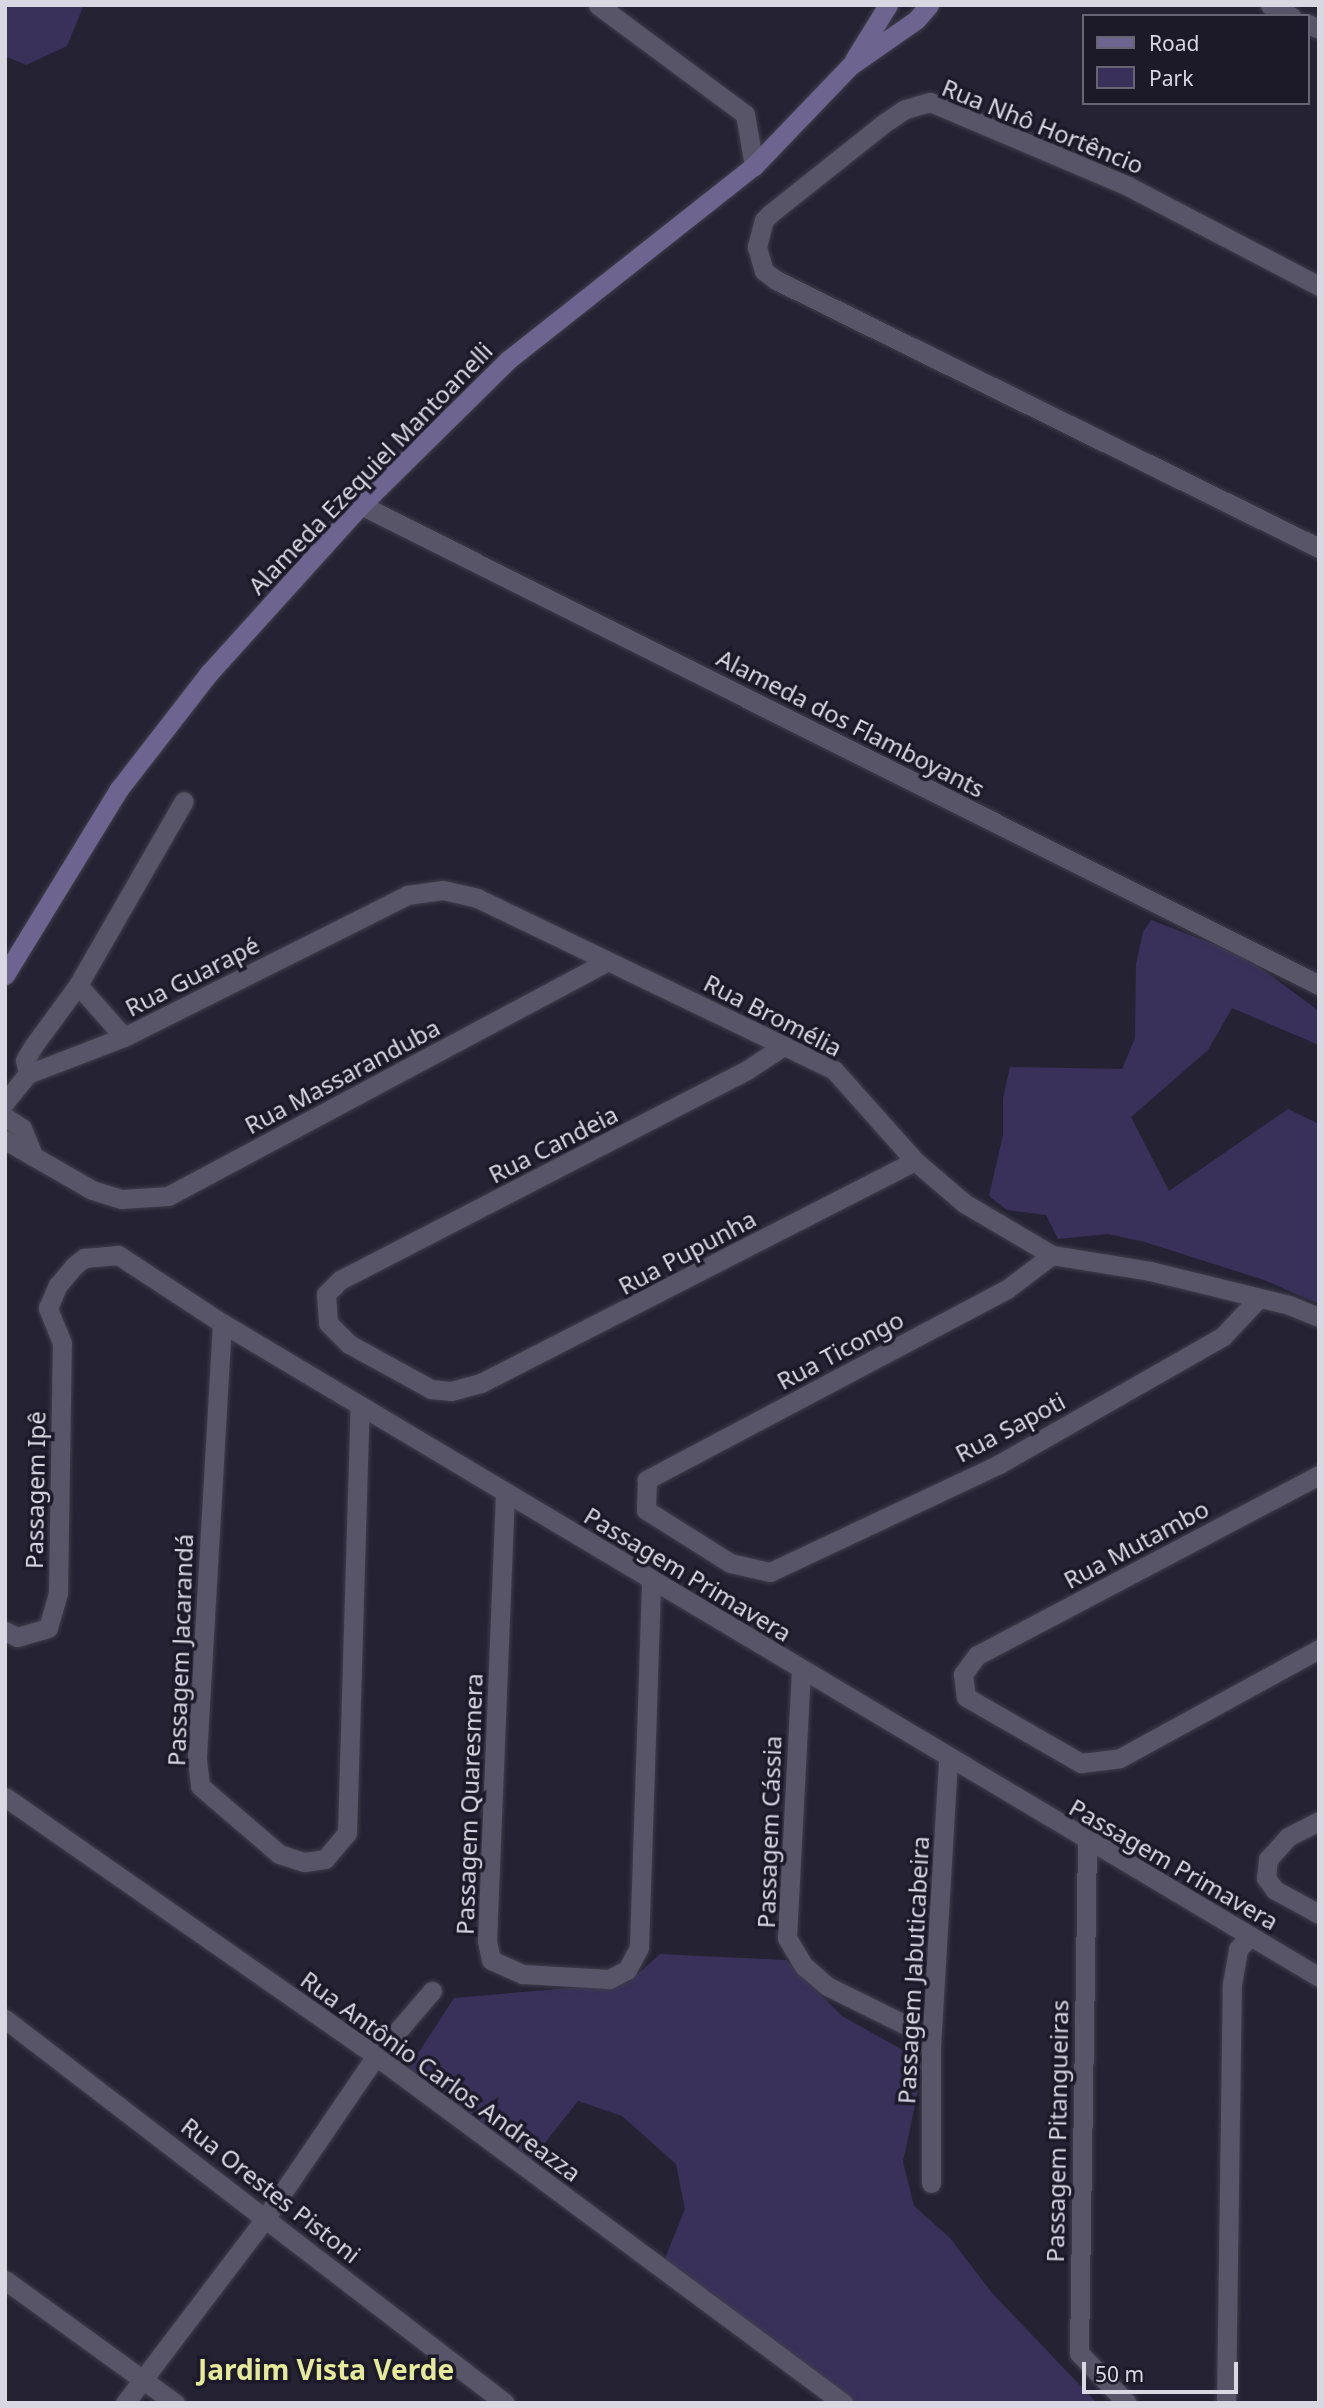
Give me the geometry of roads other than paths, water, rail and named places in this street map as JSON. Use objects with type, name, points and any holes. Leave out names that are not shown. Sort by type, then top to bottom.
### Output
[{"type":"main road","name":"Alameda Ezequiel Mantoanelli","points":[[850,66],[888,5]]},
{"type":"main road","name":"Alameda Ezequiel Mantoanelli","points":[[5,975],[119,789],[208,673],[361,505],[508,360],[754,166],[850,66],[916,20],[929,5]]},
{"type":"street","points":[[598,5],[745,114],[754,166]]},
{"type":"street","points":[[1270,5],[1287,14]]},
{"type":"street","name":"Rua Nhô Hortêncio","points":[[1319,286],[1128,186],[930,103],[905,109],[883,124],[764,220],[757,259],[764,271],[793,289],[1319,548]]},
{"type":"street","name":"Alameda dos Flamboyants","points":[[361,505],[1319,985]]},
{"type":"street","points":[[13,1086],[30,1053],[78,985],[184,801]]},
{"type":"street","name":"Rua Bromélia","points":[[407,895],[443,890],[477,898],[834,1070],[915,1161],[964,1203],[1052,1255],[1150,1271],[1257,1300],[1289,1305],[1319,1317]]},
{"type":"street","name":"Rua Guarapé","points":[[13,1086],[124,1037],[407,895]]},
{"type":"street","name":"Rua Massaranduba","points":[[5,1140],[92,1190],[122,1199],[169,1196],[607,962]]},
{"type":"street","points":[[78,985],[124,1037]]},
{"type":"street","name":"Rua Candeia","points":[[340,1280],[747,1070],[785,1045]]},
{"type":"street","points":[[5,1117],[22,1128],[34,1157]]},
{"type":"street","name":"Rua Pupunha","points":[[340,1280],[326,1294],[324,1307],[328,1323],[349,1344],[431,1389],[452,1391],[481,1384],[915,1161]]},
{"type":"street","name":"Passagem Primavera","points":[[48,1308],[74,1266],[84,1258],[118,1255],[222,1323],[1087,1842],[1319,1977]]},
{"type":"street","name":"Rua Ticongo","points":[[770,1572],[730,1563],[655,1519],[646,1510],[647,1480],[1007,1289],[1052,1255]]},
{"type":"street","name":"Rua Sapoti","points":[[770,1572],[1011,1457],[1223,1336],[1257,1300]]},
{"type":"street","name":"Passagem Ipê","points":[[5,1631],[17,1637],[48,1629],[58,1592],[62,1343],[48,1308]]},
{"type":"street","name":"Passagem Jacarandá","points":[[222,1323],[197,1760],[201,1786],[279,1854],[304,1862],[325,1859],[347,1833],[360,1405]]},
{"type":"street","name":"Rua Mutambo","points":[[1319,1475],[977,1656],[963,1674],[966,1697],[1081,1763],[1120,1758],[1319,1649]]},
{"type":"street","name":"Passagem Quaresmera","points":[[505,1493],[487,1941],[491,1960],[523,1974],[610,1979],[627,1970],[639,1947],[651,1580]]},
{"type":"street","name":"Passagem Cássia","points":[[801,1670],[787,1938],[804,1966],[827,1986],[911,2027],[931,2047]]},
{"type":"street","name":"Passagem Jabuticabeira","points":[[931,2183],[931,2047],[948,1759]]},
{"type":"street","name":"Rua Antônio Carlos Andreazza","points":[[5,1797],[376,2056],[842,2403]]},
{"type":"street","points":[[1319,1821],[1288,1837],[1268,1859],[1266,1878],[1275,1890],[1319,1914]]},
{"type":"street","name":"Passagem Pitangueiras","points":[[1087,1842],[1079,2353],[1127,2403]]},
{"type":"street","points":[[1226,2403],[1232,1984],[1238,1949],[1250,1936]]},
{"type":"street","points":[[125,2403],[266,2217],[376,2056],[432,1991]]},
{"type":"street","name":"Rua Orestes Pistoni","points":[[5,2019],[505,2403]]},
{"type":"street","points":[[5,2280],[175,2403]]},
{"type":"district","name":"Jardim Vista Verde","points":[[326,2369]]}]
